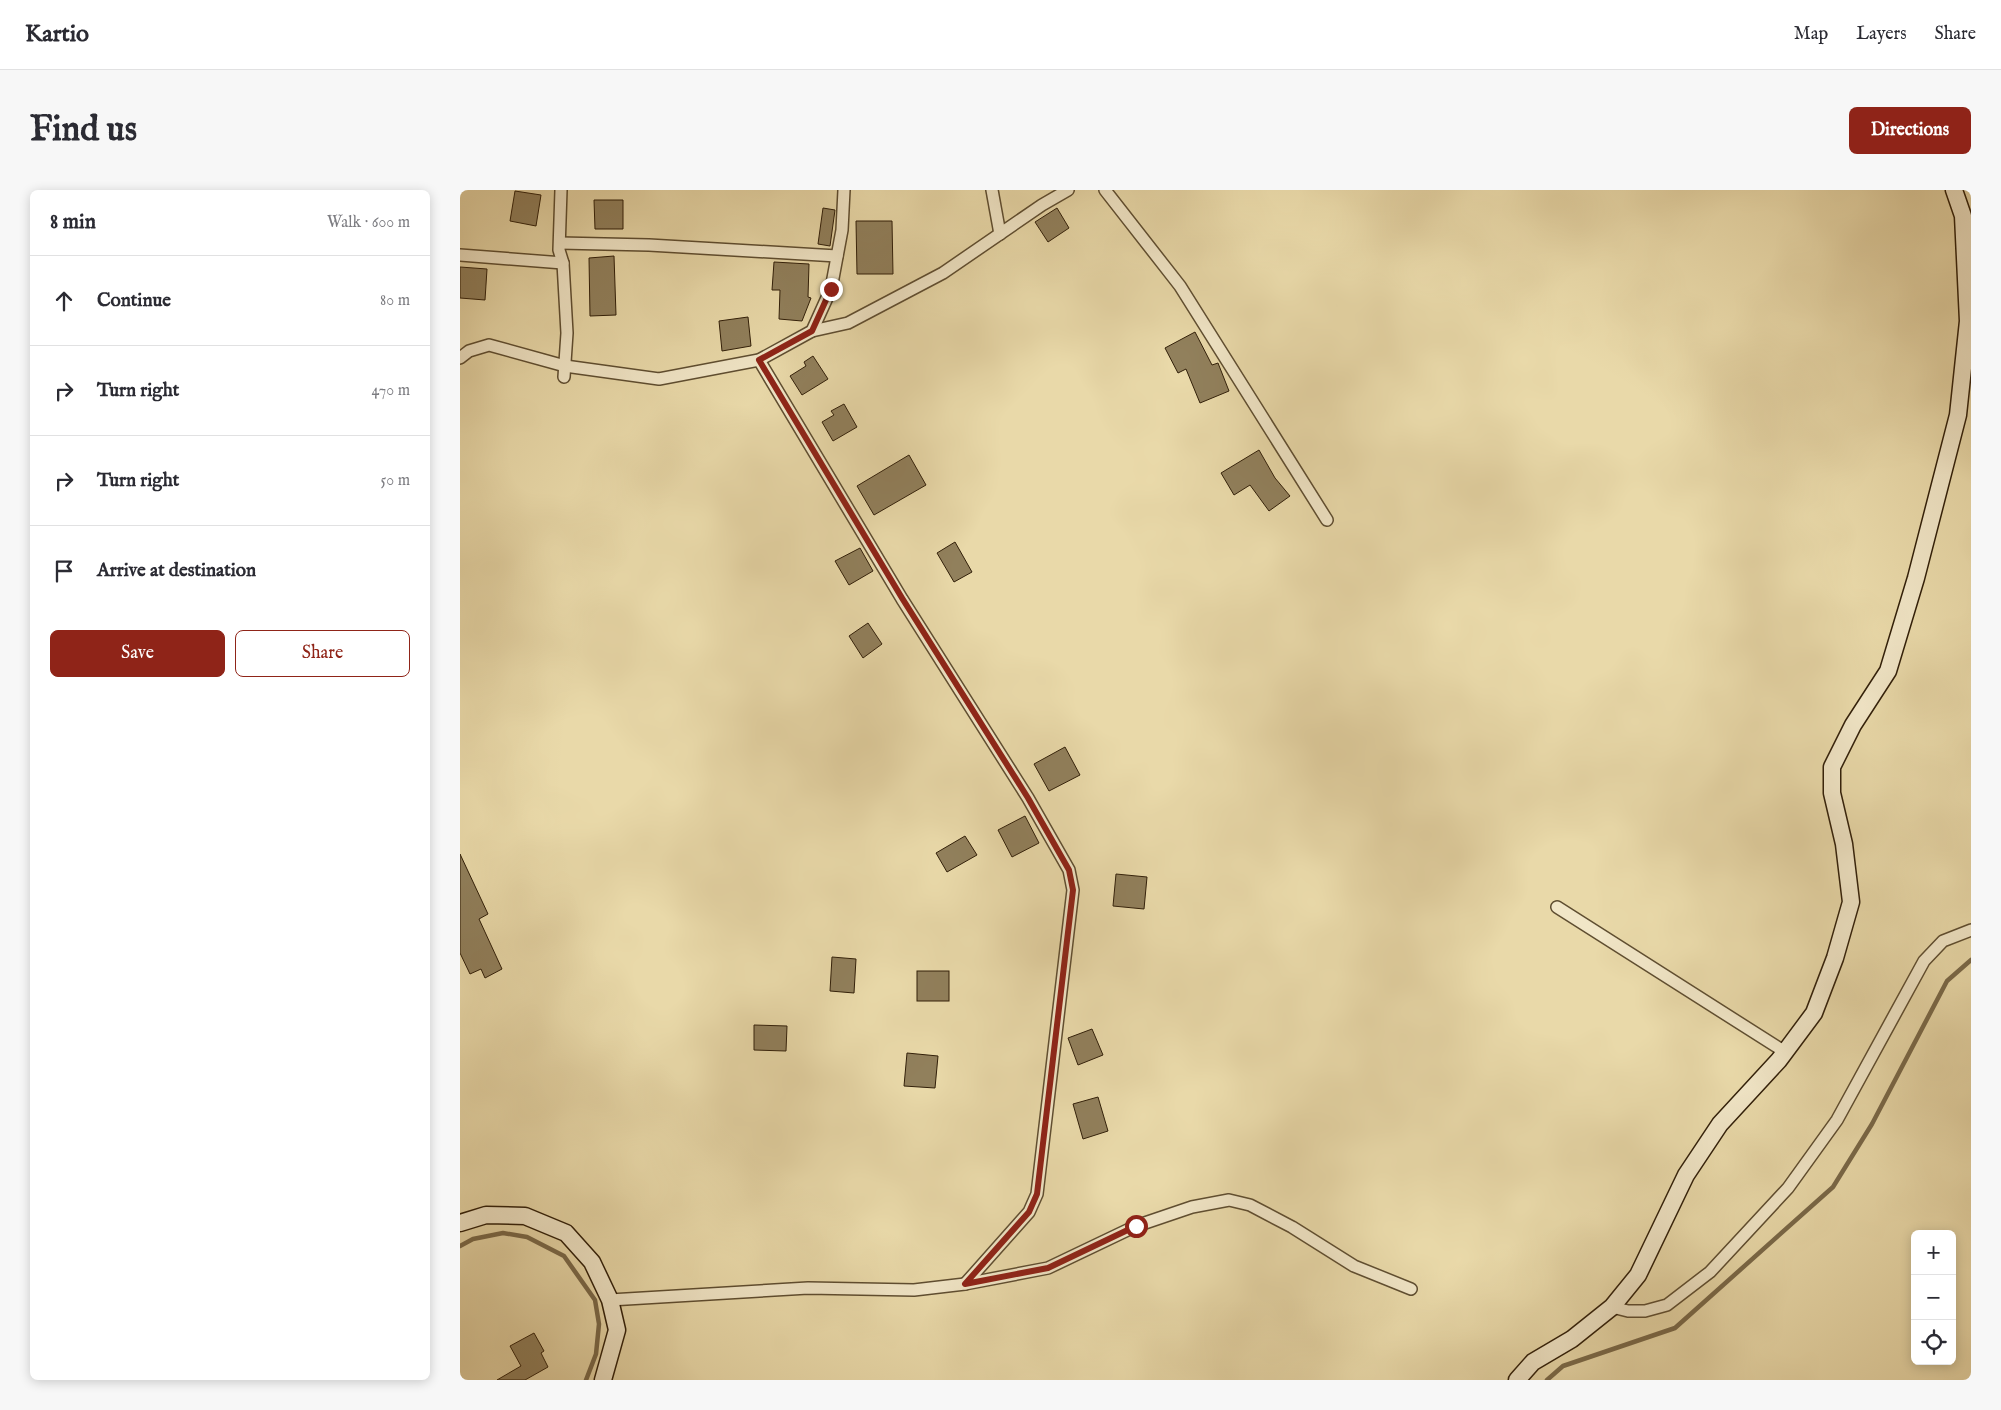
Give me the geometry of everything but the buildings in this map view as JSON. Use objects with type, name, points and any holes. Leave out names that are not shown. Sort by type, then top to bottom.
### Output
[{"type":"street","points":[[561,190],[560,242],[567,333],[564,371]]},
{"type":"street","points":[[812,331],[831,289],[842,230],[844,190]]},
{"type":"street","points":[[992,190],[1000,234]]},
{"type":"street","points":[[460,358],[469,351],[489,345],[564,371],[659,380],[759,360],[812,331],[848,323],[943,273],[1068,190]]},
{"type":"street","points":[[1104,190],[1180,286],[1327,520]]},
{"type":"street","points":[[1517,1380],[1533,1362],[1572,1339],[1612,1307],[1638,1275],[1686,1175],[1720,1124],[1785,1052],[1814,1013],[1836,958],[1850,902],[1844,844],[1832,793],[1832,767],[1853,725],[1888,671],[1916,578],[1958,415],[1968,321],[1963,216],[1954,190]]},
{"type":"street","points":[[560,242],[649,244],[837,256]]},
{"type":"street","points":[[460,255],[563,263]]},
{"type":"street","points":[[759,360],[902,598],[1028,798],[1069,870],[1072,883],[1070,924],[1037,1194],[1029,1212],[965,1284]]},
{"type":"street","points":[[1557,908],[1785,1052]]},
{"type":"street","points":[[1612,1307],[1628,1311],[1645,1311],[1667,1305],[1710,1272],[1788,1188],[1837,1120],[1924,961],[1943,941],[1971,930]]},
{"type":"street","points":[[610,1300],[808,1288],[914,1290],[965,1284],[1048,1268],[1136,1226],[1192,1207],[1229,1200],[1250,1205],[1292,1227],[1354,1266],[1411,1289]]},
{"type":"street","points":[[460,1223],[486,1215],[525,1216],[566,1234],[592,1262],[610,1300],[617,1330],[603,1380]]},
{"type":"waterway","points":[[1547,1380],[1563,1366],[1675,1328],[1833,1187],[1872,1124],[1947,981],[1971,960]]},
{"type":"waterway","points":[[460,1246],[473,1239],[503,1233],[527,1237],[564,1256],[595,1300],[599,1324],[596,1354],[586,1380]]},
{"type":"route","points":[[831,289],[812,331],[759,360],[902,598],[1028,798],[1069,870],[1073,890],[1041,1177],[1037,1194],[1029,1212],[965,1284],[1048,1268],[1136,1226]]}]
